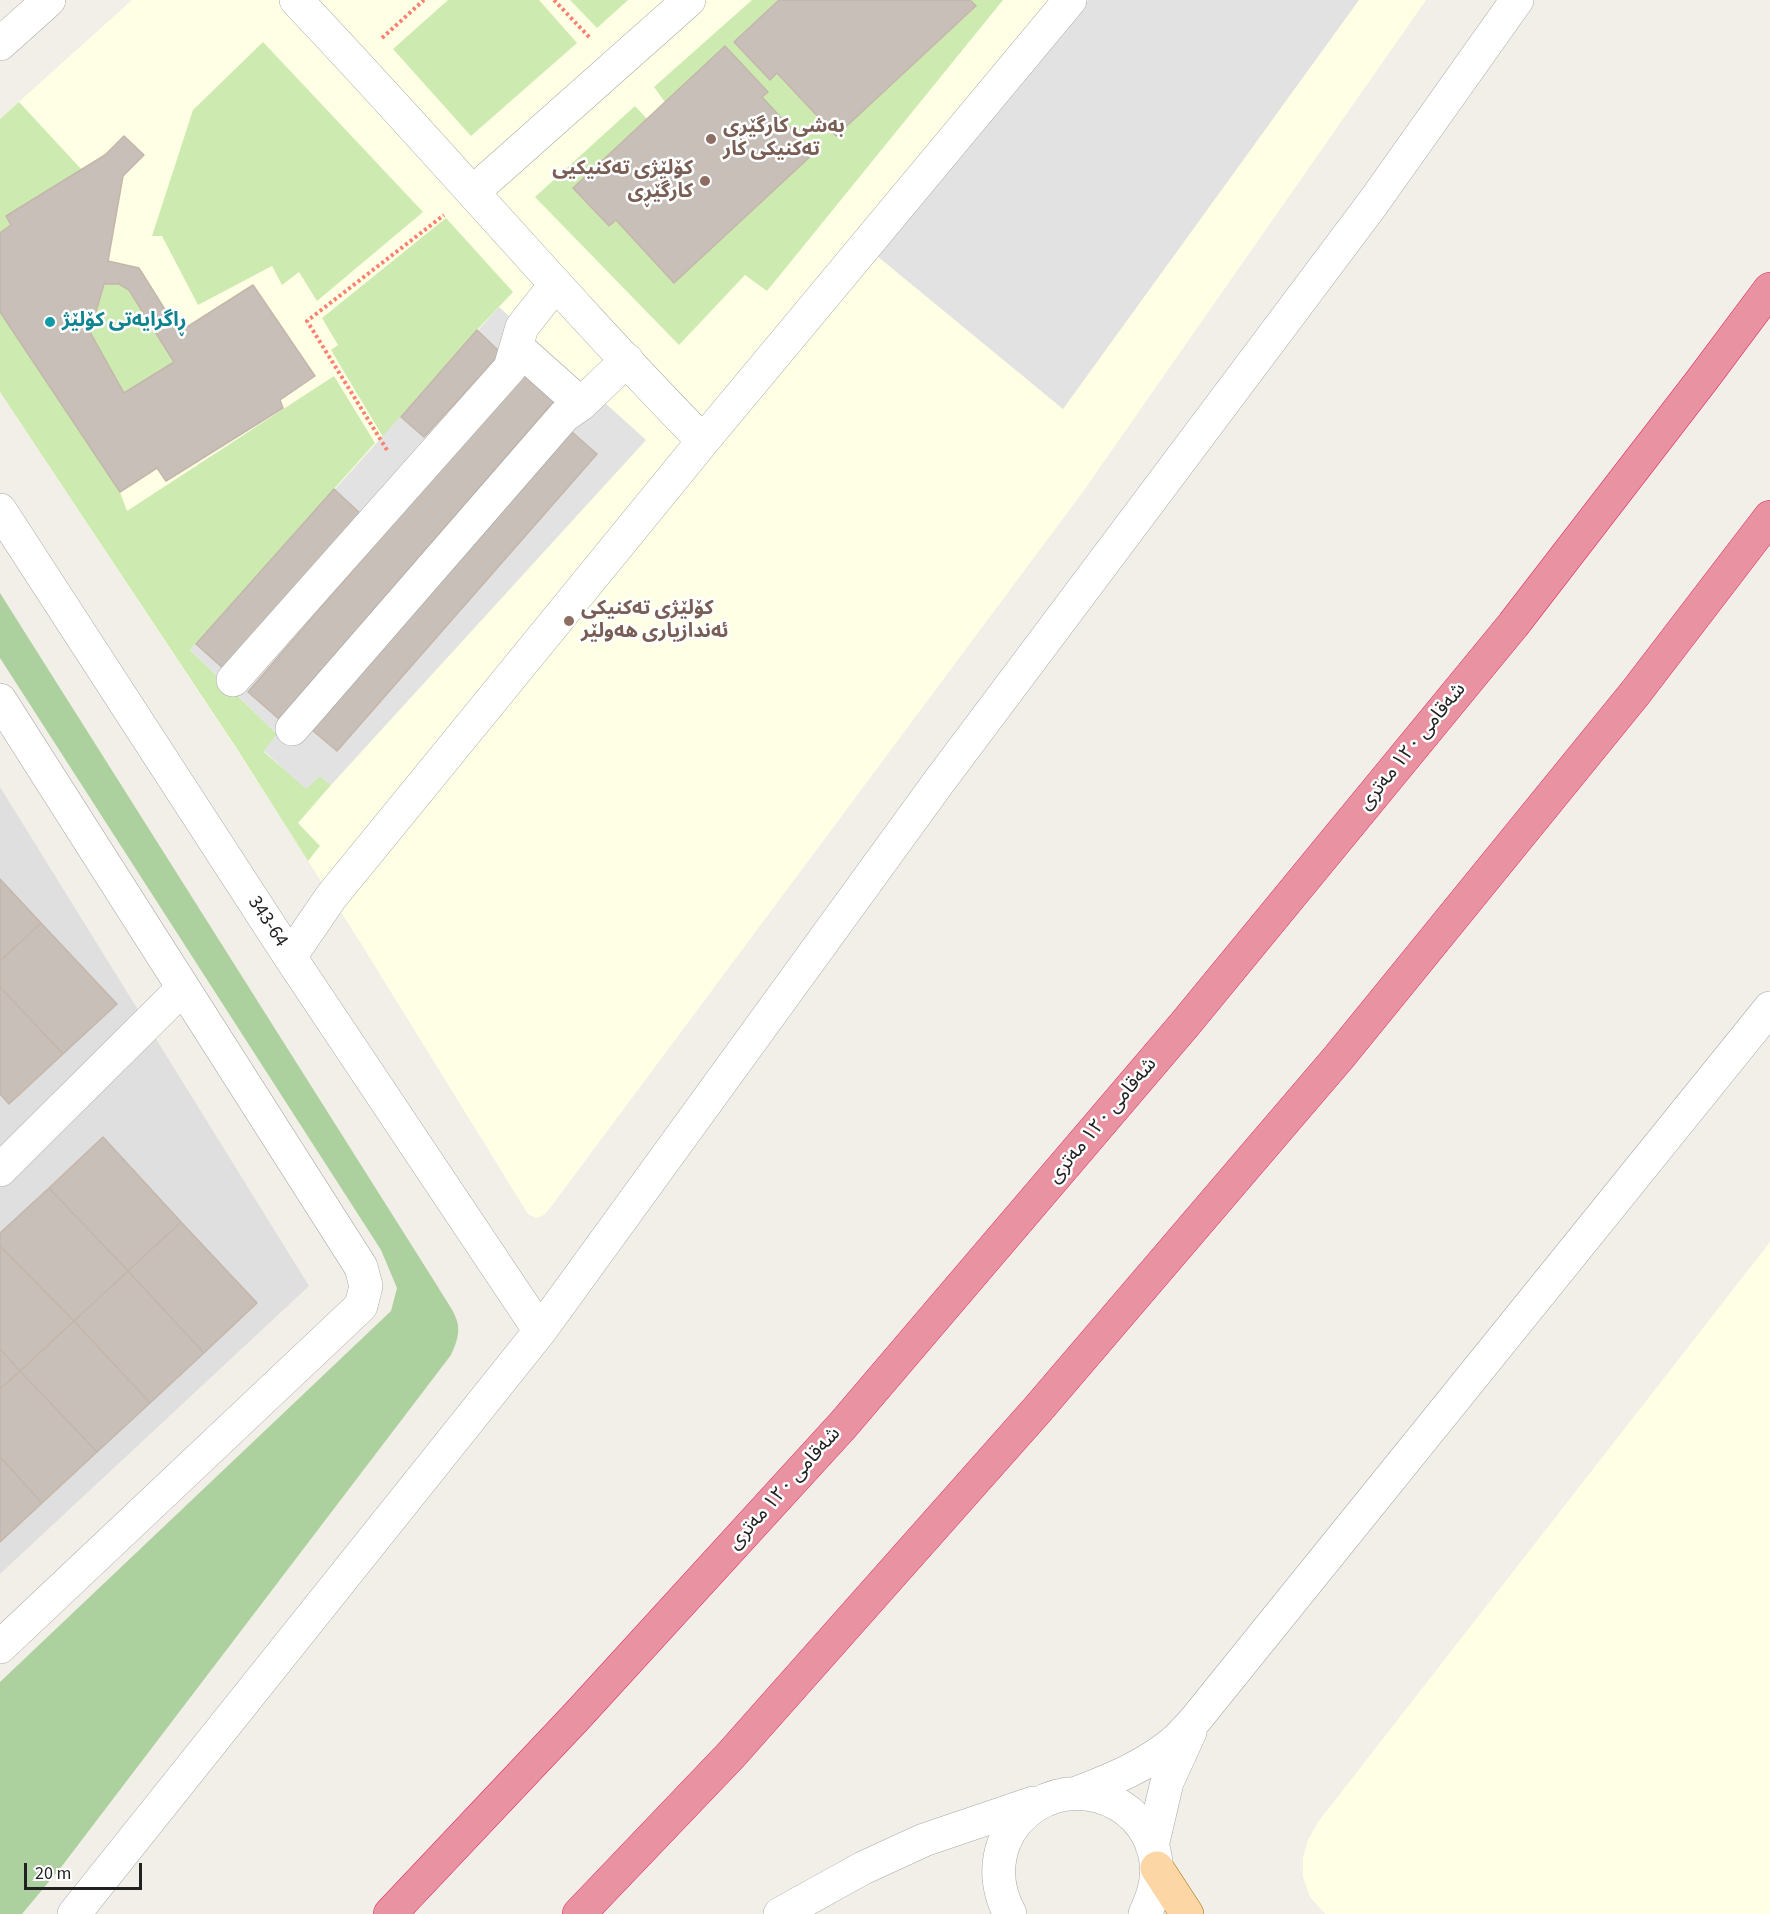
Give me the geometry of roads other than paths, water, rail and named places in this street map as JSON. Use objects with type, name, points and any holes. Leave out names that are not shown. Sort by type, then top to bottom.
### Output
[{"type":"highway","name":"شەقامی ١٢٠ مەتری","points":[[390,1914],[577,1716],[843,1425],[1170,1042],[1513,625],[1770,289]]},
{"type":"highway","points":[[579,1914],[731,1755],[1023,1426],[1316,1084],[1636,692],[1770,517]]},
{"type":"main road","points":[[1154,1857],[1187,1914]]},
{"type":"street","points":[[0,44],[49,0]]},
{"type":"street","points":[[296,0],[556,284],[704,441]]},
{"type":"street","points":[[473,192],[689,0]]},
{"type":"street","points":[[290,957],[331,897],[704,441],[1070,0]]},
{"type":"street","points":[[74,1914],[540,1331],[938,783],[1373,203],[1517,0]]},
{"type":"street","points":[[233,680],[510,368],[522,327],[556,284]]},
{"type":"street","points":[[517,347],[581,404]]},
{"type":"street","points":[[292,729],[564,416],[581,404],[627,360]]},
{"type":"street","name":"343-64","points":[[0,510],[290,957],[540,1331]]},
{"type":"street","points":[[0,1647],[361,1306],[366,1286],[361,1267],[2,710]]},
{"type":"street","points":[[0,1170],[183,988]]},
{"type":"street","points":[[780,1914],[863,1868],[924,1840],[1115,1778],[1173,1743],[1196,1719],[1770,1008]]},
{"type":"street","points":[[1145,1914],[1154,1892],[1154,1857],[1167,1782],[1196,1719]]},
{"type":"street","points":[[1010,1914],[1004,1902],[998,1876],[1003,1845],[1012,1828],[1030,1809],[1065,1795],[1102,1797],[1123,1807],[1141,1824],[1154,1857]]},
{"type":"place","name":"بەشی کارگێڕی تەکنیکی کار","points":[[711,139]]},
{"type":"place","name":"کۆلێژی تەکنیکیی کارگێڕی","points":[[705,181]]},
{"type":"place","name":"ڕاگرایەتی کۆلێژ","points":[[50,322]]},
{"type":"place","name":"کۆلێژی تەکنیکی ئەندازیاری هەولێر","points":[[569,621]]}]
